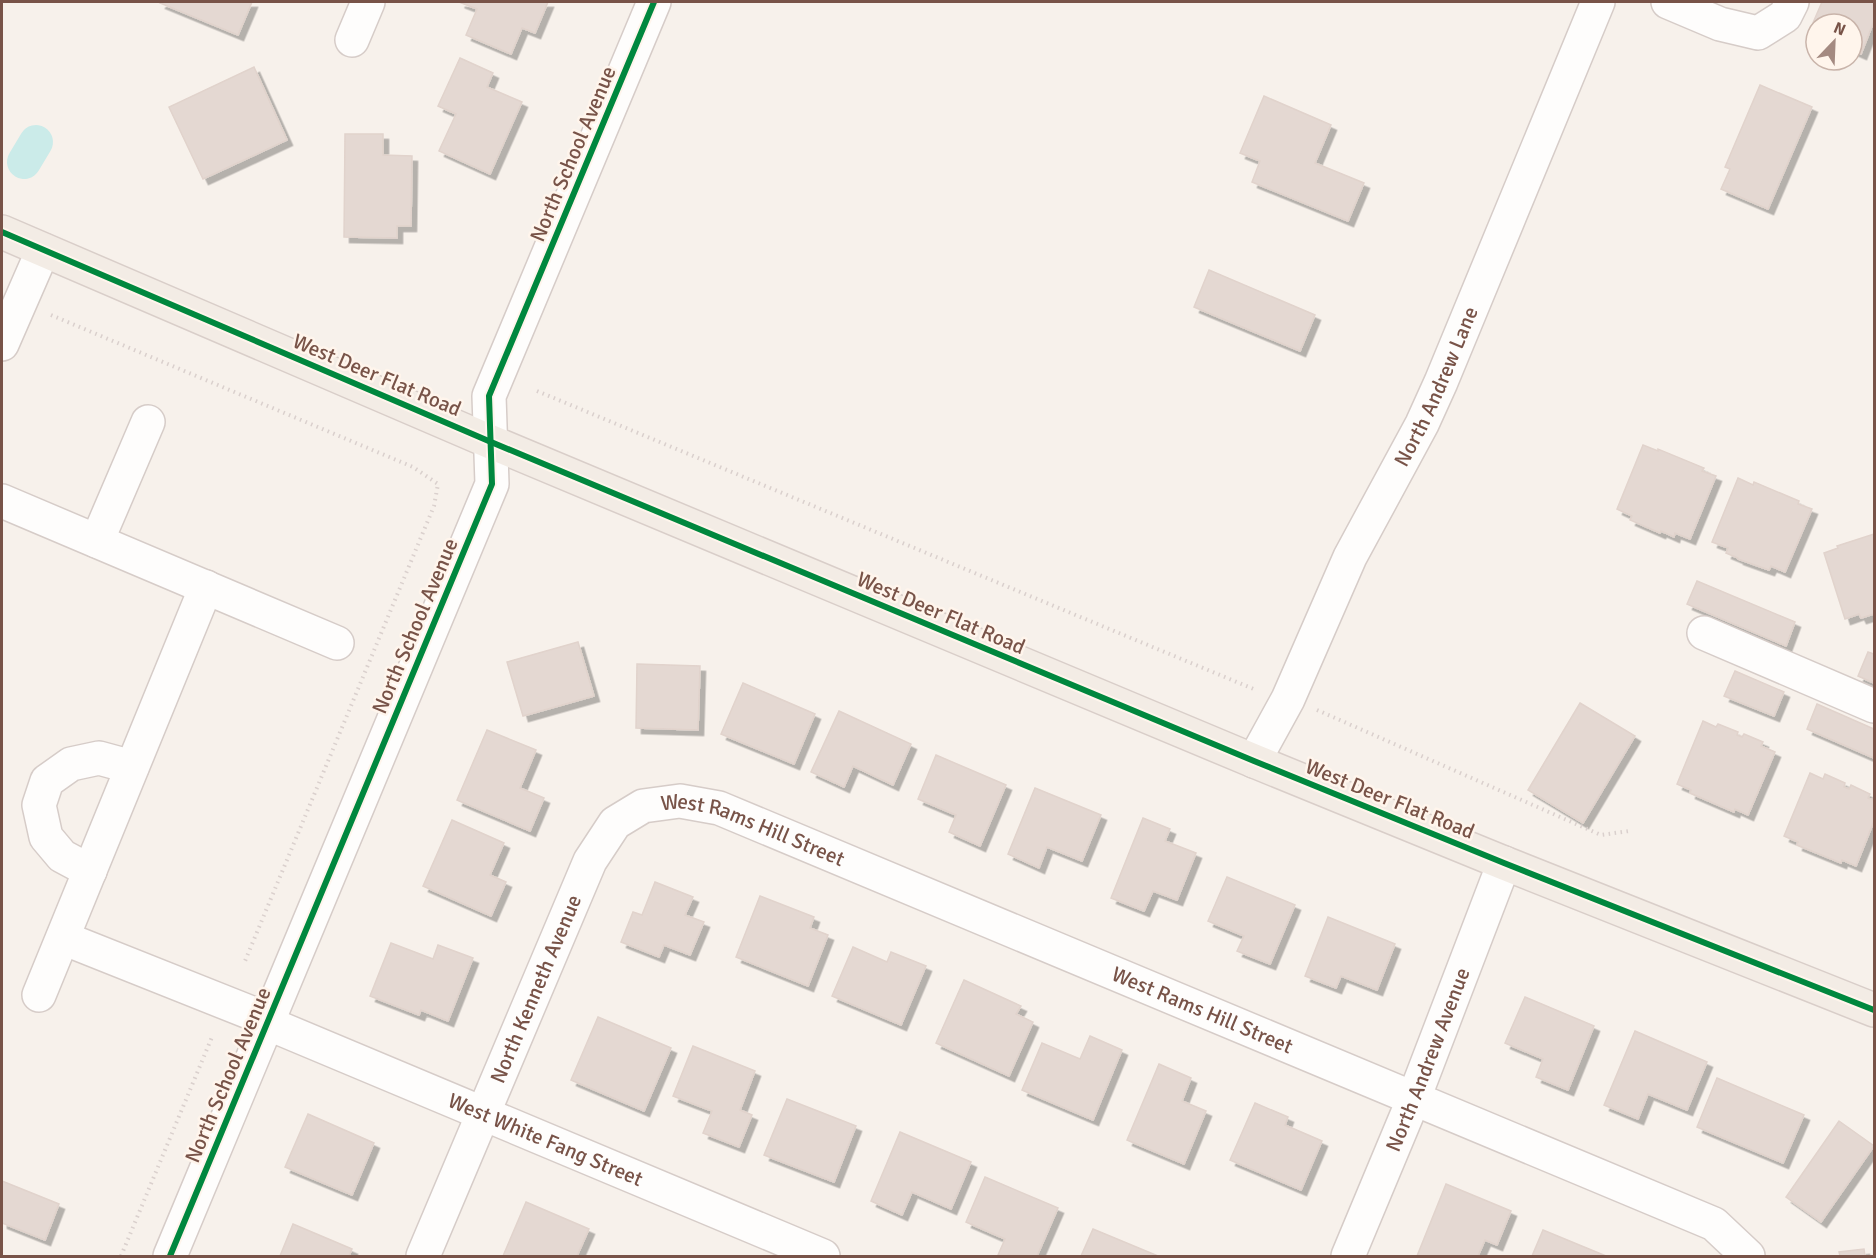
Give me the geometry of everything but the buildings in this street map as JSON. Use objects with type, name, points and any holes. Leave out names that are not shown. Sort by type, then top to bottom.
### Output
[{"type":"main road","name":"West Deer Flat Road","points":[[2,232],[490,442],[1254,761],[1875,1010]]},
{"type":"street","points":[[352,40],[368,2]]},
{"type":"street","name":"North School Avenue","points":[[170,1257],[492,484],[489,396],[654,2]]},
{"type":"street","name":"North Andrew Lane","points":[[1254,761],[1288,699],[1350,557],[1422,424],[1598,2]]},
{"type":"street","points":[[1668,2],[1720,24],[1758,33],[1785,16],[1792,2]]},
{"type":"street","points":[[2,344],[43,250]]},
{"type":"street","points":[[98,542],[148,422]]},
{"type":"street","points":[[2,501],[337,642]]},
{"type":"street","points":[[39,995],[206,587]]},
{"type":"street","points":[[1704,633],[1875,706]]},
{"type":"street","points":[[90,870],[62,856],[45,837],[39,805],[47,781],[71,764],[99,758],[132,767]]},
{"type":"street","name":"West Rams Hill Street","points":[[643,806],[680,801],[719,808],[1714,1224],[1748,1257]]},
{"type":"street","name":"North Kenneth Avenue","points":[[423,1257],[590,861],[615,823],[643,806]]},
{"type":"street","name":"North Andrew Avenue","points":[[1348,1257],[1414,1098],[1504,863]]},
{"type":"street","name":"West White Fang Street","points":[[63,938],[268,1021],[823,1257]]},
{"type":"path","points":[[44,312],[413,466],[438,484],[434,506],[245,961]]},
{"type":"path","points":[[537,391],[1250,688],[1311,707],[1601,835],[1629,831]]},
{"type":"path","points":[[122,1257],[212,1037]]},
{"type":"waterway","points":[[24,162],[36,142]]},
{"type":"cycle path","points":[[170,1256],[492,484],[489,396],[654,2]]},
{"type":"cycle path","points":[[2,232],[491,442],[1254,761],[1874,1010]]}]
